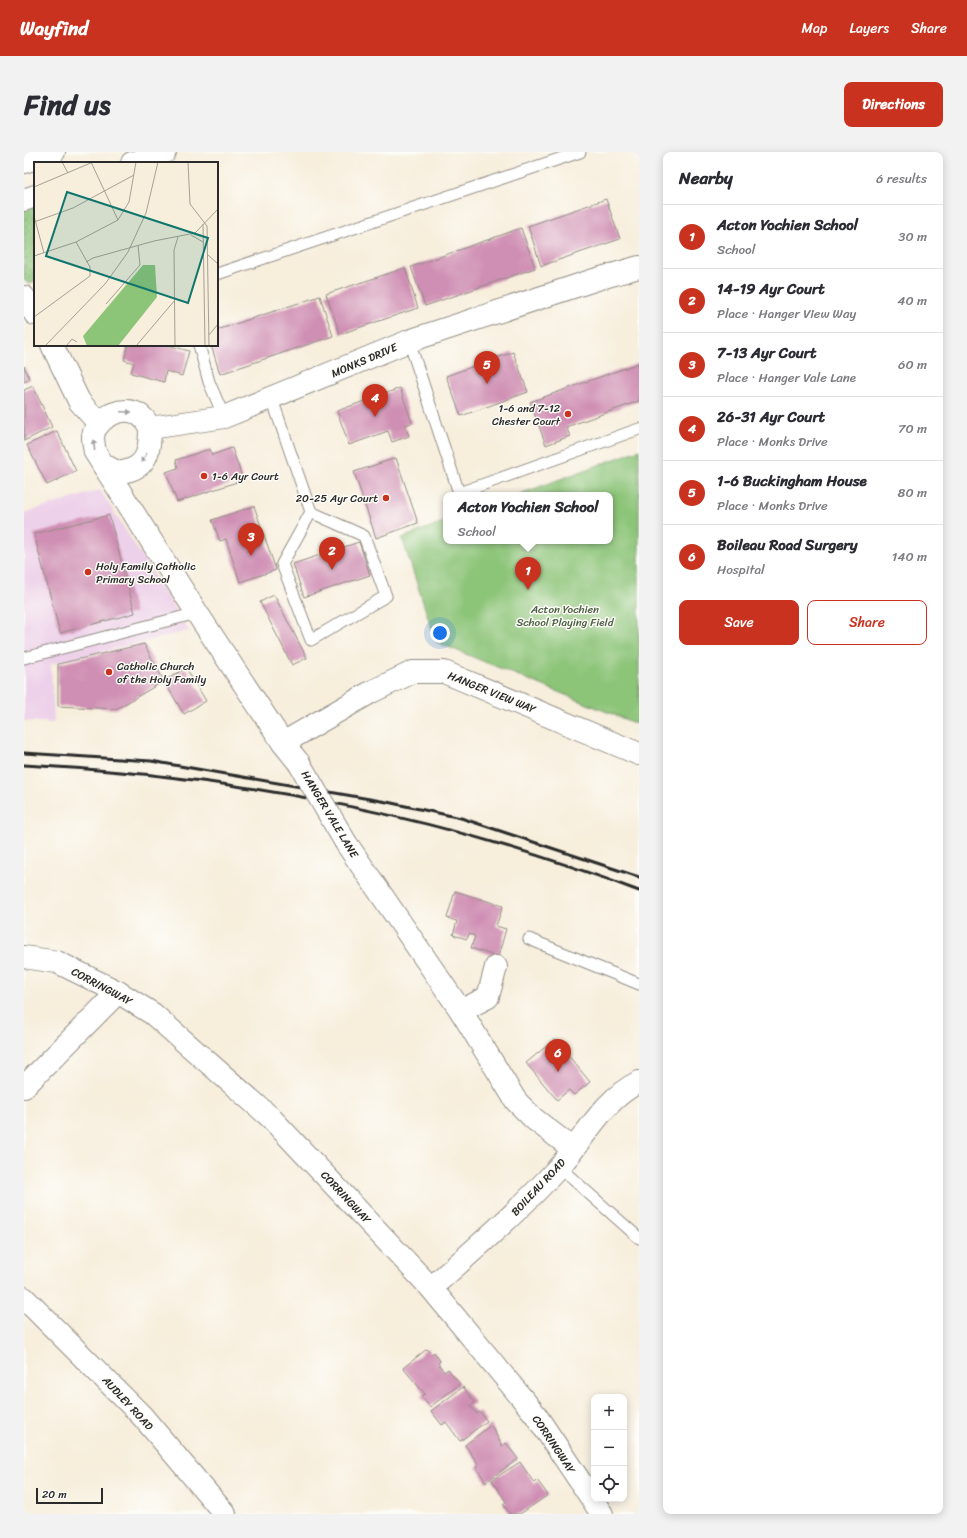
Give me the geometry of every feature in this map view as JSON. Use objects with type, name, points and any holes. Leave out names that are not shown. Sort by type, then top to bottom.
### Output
[{"type":"street","points":[[24,162],[54,152]]},
{"type":"street","points":[[137,158],[165,152]]},
{"type":"street","points":[[24,200],[34,196]]},
{"type":"street","name":"MONKS DRIVE","points":[[150,428],[224,417],[272,399],[409,341],[594,280],[639,267]]},
{"type":"street","points":[[24,298],[34,313]]},
{"type":"street","points":[[52,346],[79,401],[99,424]]},
{"type":"street","points":[[117,412],[135,413],[143,417],[150,428],[150,444],[147,456],[142,463],[135,468],[110,468],[95,452],[93,435],[99,424],[106,417],[117,412]]},
{"type":"street","name":"HANGER VALE LANE","points":[[110,468],[197,614],[283,743],[299,763],[346,843],[461,1011],[516,1101],[534,1119],[573,1149]]},
{"type":"street","name":"HANGER VIEW WAY","points":[[283,743],[371,692],[413,672],[444,672],[639,754]]},
{"type":"street","name":"CORRINGWAY","points":[[24,957],[57,962],[118,992],[153,1014],[270,1117],[431,1288],[534,1414],[602,1514]]},
{"type":"street","points":[[461,1011],[488,997],[496,967]]},
{"type":"street","points":[[24,1087],[118,992]]},
{"type":"street","name":"BOILEAU ROAD","points":[[431,1288],[505,1222],[559,1167],[611,1101],[629,1087],[639,1082]]},
{"type":"street","name":"AUDLEY ROAD","points":[[24,1298],[142,1416],[225,1514]]},
{"type":"lane","points":[[218,274],[580,152]]},
{"type":"lane","points":[[409,341],[458,492]]},
{"type":"lane","points":[[199,346],[209,382],[224,417]]},
{"type":"lane","points":[[272,399],[311,512],[364,536],[386,596],[311,640],[282,564],[311,512]]},
{"type":"lane","points":[[465,492],[639,429]]},
{"type":"lane","points":[[24,658],[197,614]]},
{"type":"lane","points":[[529,939],[639,984]]},
{"type":"lane","points":[[559,1167],[639,1238]]},
{"type":"shaded area","name":"Holy Family Catholic Primary School","points":[[100,490],[189,631],[51,664],[54,723],[24,721],[24,513]]},
{"type":"green space","points":[[34,206],[34,282],[29,284],[24,280],[24,210]]},
{"type":"green space","name":"Acton Yochien School Playing Field","points":[[639,450],[639,725],[436,642],[402,538],[443,522],[443,544],[613,544],[613,492],[525,492]]},
{"type":"building","points":[[606,199],[620,239],[541,266],[528,226]]},
{"type":"building","points":[[521,228],[535,268],[425,306],[411,267]]},
{"type":"building","points":[[405,268],[418,308],[340,334],[326,294]]},
{"type":"building","points":[[320,296],[333,336],[220,374],[211,346],[218,346],[218,330]]},
{"type":"building","points":[[128,346],[172,346],[189,351],[182,376],[166,371],[164,382],[131,373],[134,363],[124,360]]},
{"type":"building","points":[[513,352],[528,392],[461,416],[446,376]]},
{"type":"building","name":"1-6 and 7-12 Chester Court","points":[[639,363],[639,401],[566,427],[570,436],[546,445],[530,402]]},
{"type":"building","points":[[24,366],[30,379],[24,382]]},
{"type":"building","points":[[33,386],[52,427],[24,441],[24,390]]},
{"type":"building","points":[[400,388],[412,423],[405,425],[409,436],[392,442],[388,431],[349,445],[337,411]]},
{"type":"building","points":[[57,431],[76,471],[47,485],[27,445]]},
{"type":"building","name":"1-6 Ayr Court","points":[[232,448],[243,480],[177,502],[166,472],[178,468],[176,460],[210,449],[212,455]]},
{"type":"building","name":"20-25 Ayr Court","points":[[396,458],[418,523],[376,538],[354,472]]},
{"type":"building","points":[[254,506],[276,570],[240,582],[226,539],[220,541],[212,520]]},
{"type":"building","points":[[109,515],[135,613],[60,633],[34,534]]},
{"type":"building","points":[[359,542],[370,575],[304,597],[293,564]]},
{"type":"building","points":[[274,595],[307,658],[292,665],[260,602]]},
{"type":"building","name":"Catholic Church of the Holy Family","points":[[144,644],[164,681],[116,709],[58,706],[58,664]]},
{"type":"building","points":[[186,668],[206,701],[184,714],[164,681]]},
{"type":"building","points":[[455,891],[503,906],[496,926],[506,929],[498,957],[471,948],[475,936],[469,934],[467,939],[453,935],[457,921],[447,918]]},
{"type":"building","points":[[555,1039],[590,1082],[574,1095],[569,1090],[557,1100],[526,1063]]},
{"type":"building","points":[[427,1349],[432,1354],[434,1352],[440,1361],[438,1363],[444,1372],[448,1369],[460,1384],[430,1407],[421,1396],[425,1394],[403,1368]]},
{"type":"building","points":[[463,1387],[475,1403],[470,1406],[477,1414],[480,1412],[487,1421],[460,1441],[446,1422],[442,1425],[431,1411]]},
{"type":"building","points":[[491,1425],[502,1446],[506,1443],[518,1459],[486,1482],[476,1467],[479,1465],[465,1445]]},
{"type":"building","points":[[520,1462],[534,1483],[537,1480],[548,1495],[520,1514],[510,1514],[503,1504],[506,1502],[492,1480]]},
{"type":"railway","points":[[24,753],[151,761],[387,802],[461,818],[639,877]]},
{"type":"railway","points":[[24,765],[102,770],[181,778],[259,789],[336,804],[413,821],[490,841],[565,864],[639,891]]},
{"type":"place","name":"1-6 Buckingham House","points":[[487,384]]},
{"type":"place","name":"1-6 and 7-12 Chester Court","points":[[568,414]]},
{"type":"place","name":"26-31 Ayr Court","points":[[375,417]]},
{"type":"place","name":"1-6 Ayr Court","points":[[204,476]]},
{"type":"place","name":"20-25 Ayr Court","points":[[386,498]]},
{"type":"place","name":"7-13 Ayr Court","points":[[251,556]]},
{"type":"place","name":"14-19 Ayr Court","points":[[332,570]]},
{"type":"place","name":"Holy Family Catholic Primary School","points":[[88,572]]},
{"type":"place","name":"Acton Yochien School","points":[[528,590]]},
{"type":"place","name":"Catholic Church of the Holy Family","points":[[109,672]]},
{"type":"place","name":"Boileau Road Surgery","points":[[558,1072]]}]
